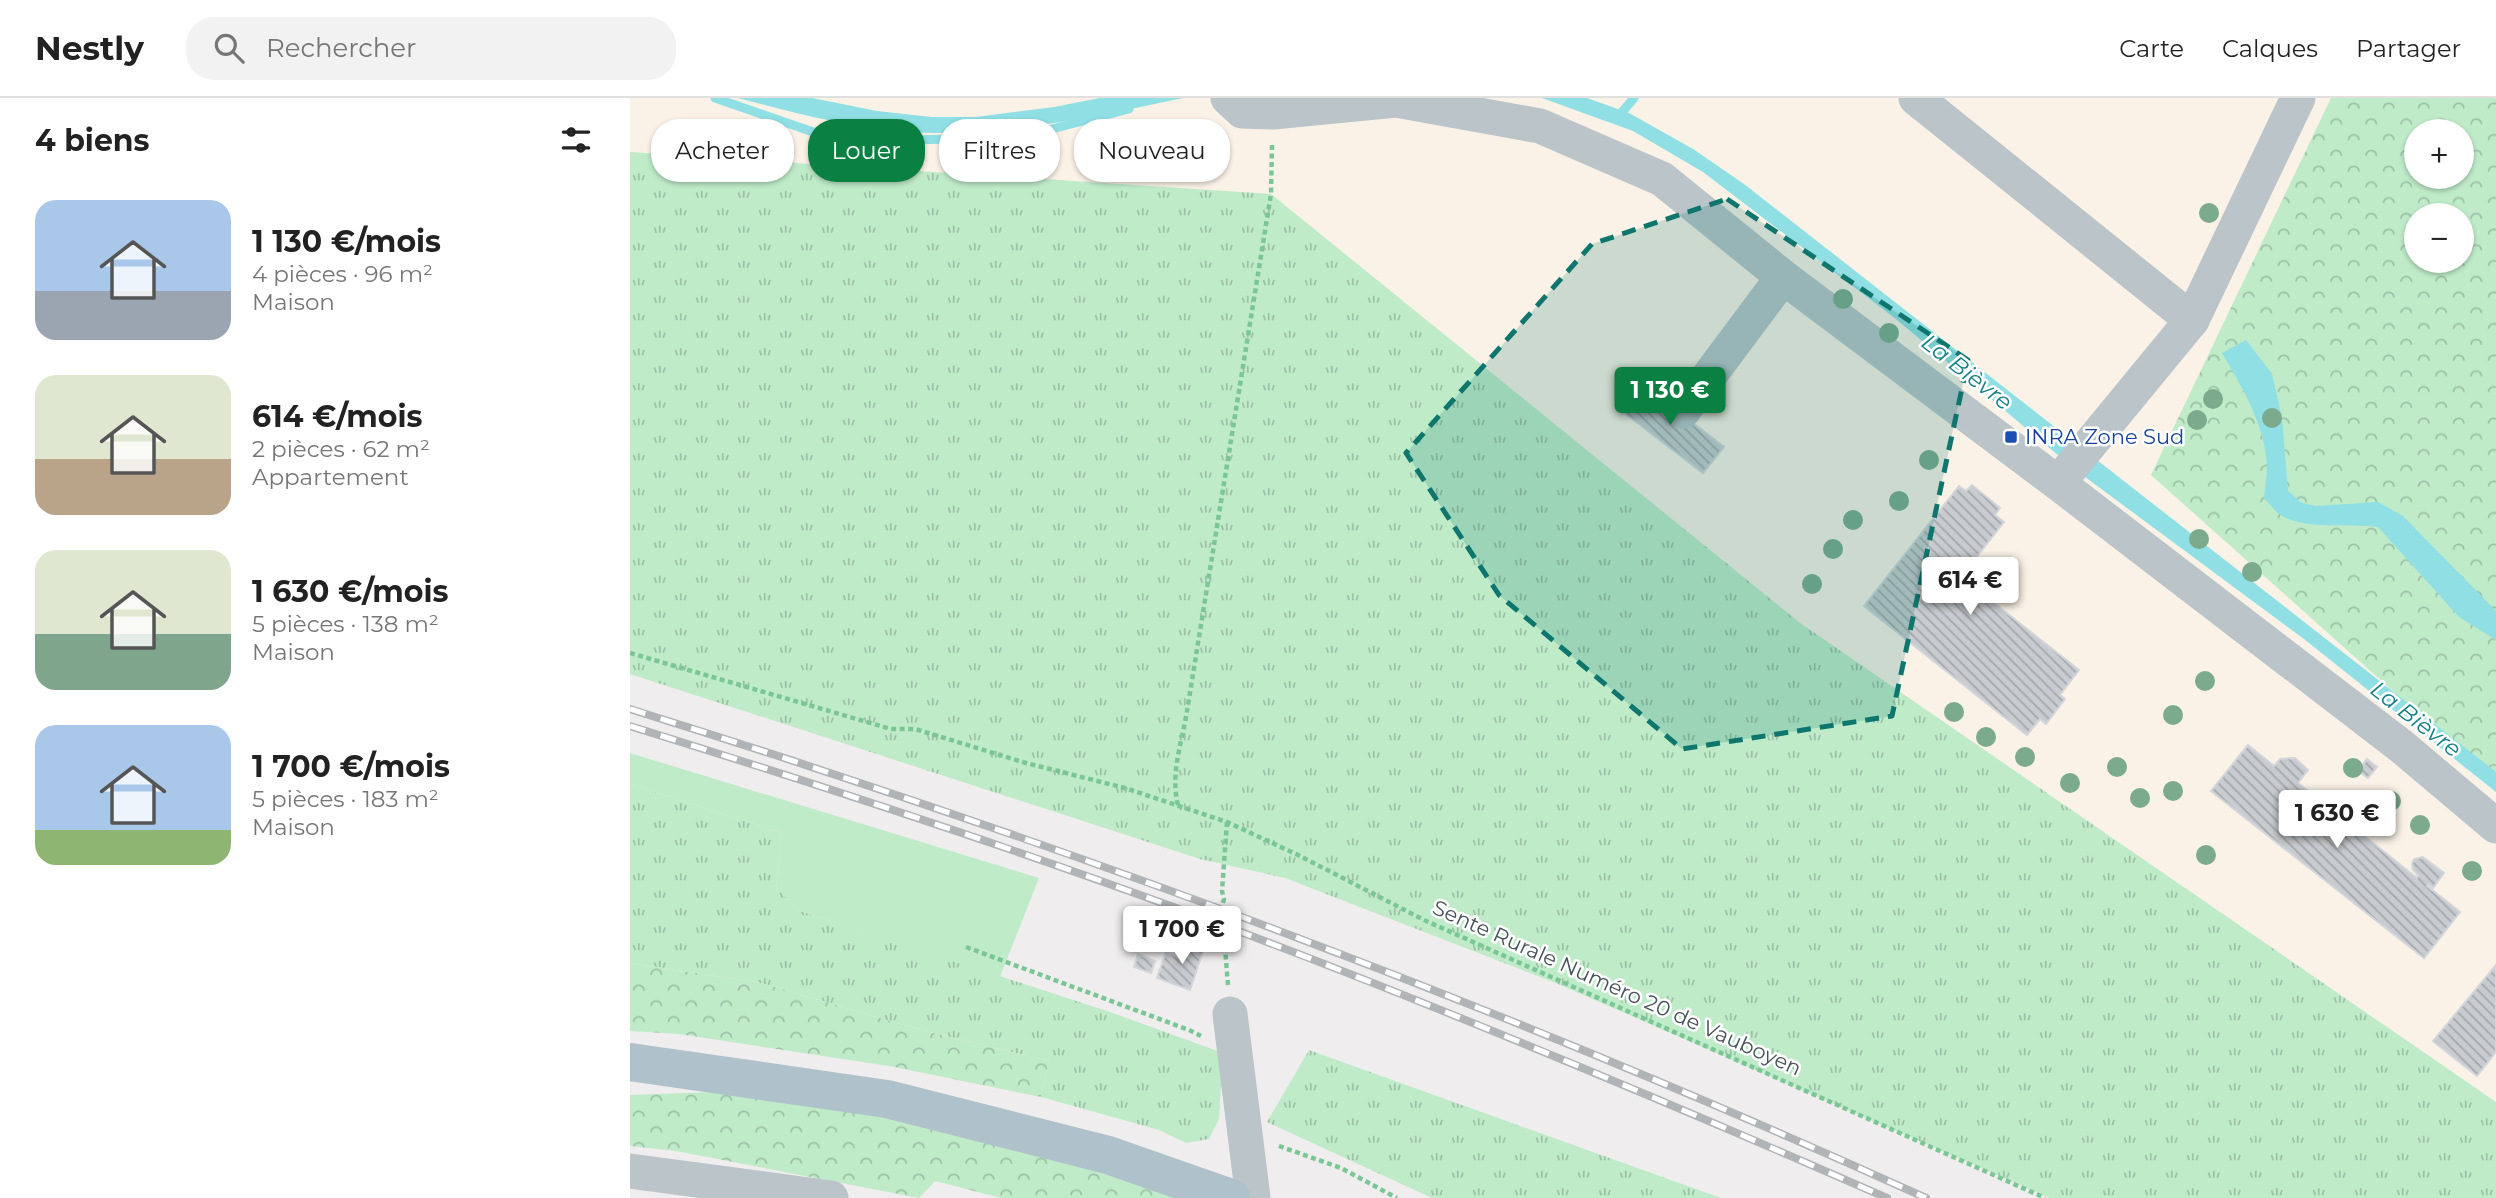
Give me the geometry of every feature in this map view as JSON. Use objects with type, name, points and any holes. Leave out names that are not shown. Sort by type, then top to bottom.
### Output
[{"type":"main road","points":[[630,1062],[887,1099],[1108,1156],[1231,1198]]},
{"type":"main road","points":[[630,1074],[687,1070]]},
{"type":"street","points":[[1228,98],[1242,111],[1273,112],[1396,100],[1540,126],[1662,179],[1783,277],[2071,468],[2496,826]]},
{"type":"street","points":[[1916,98],[2192,320]]},
{"type":"street","points":[[2071,468],[2192,320],[2298,98]]},
{"type":"street","points":[[1683,411],[1783,277]]},
{"type":"street","points":[[1230,1014],[1253,1198]]},
{"type":"street","points":[[630,1171],[831,1198]]},
{"type":"path","points":[[1178,806],[1175,794],[1176,764],[1187,711],[1271,194],[1273,112]]},
{"type":"path","name":"Sente Rurale Numéro 20 de Vauboyen","points":[[630,653],[891,729],[915,729],[1026,763],[1125,788],[1227,822],[1424,919],[2045,1198]]},
{"type":"path","points":[[1227,822],[1222,891],[1224,899],[1220,913],[1223,921],[1219,935],[1225,948],[1230,1014]]},
{"type":"path","points":[[966,947],[1189,1030],[1236,1055]]},
{"type":"path","points":[[1245,1134],[1341,1168],[1397,1198]]},
{"type":"highlighted area","points":[[1727,199],[1968,360],[1892,716],[1682,749],[1499,595],[1406,453],[1592,244]]},
{"type":"shaded area","points":[[630,98],[2331,98],[2151,475],[2496,783],[2496,1102],[1800,623],[1271,194],[1088,182],[1230,182],[1230,119],[1074,119],[1074,181],[1060,180],[1060,119],[939,119],[939,172],[925,171],[925,119],[808,119],[808,164],[794,163],[794,119],[651,119],[651,153],[630,152]]},
{"type":"green space","points":[[2331,98],[2496,98],[2496,783],[2151,475]]},
{"type":"green space","points":[[630,152],[651,153],[651,182],[794,182],[794,163],[808,164],[808,182],[925,182],[925,171],[939,172],[939,182],[1060,180],[1271,194],[1800,623],[2496,1102],[2496,1198],[2050,1198],[1558,984],[1285,878],[1200,859],[630,674]]},
{"type":"green space","points":[[630,753],[1039,878],[1000,977],[800,911],[776,887],[782,833],[630,784]]},
{"type":"green space","points":[[630,784],[782,833],[776,887],[800,911],[1110,1012],[1223,1053],[1219,1119],[1209,1139],[1186,1143],[1159,1130],[1041,1097],[1049,1061],[921,1030],[761,983],[630,963]]},
{"type":"green space","points":[[630,963],[761,983],[921,1030],[1049,1061],[1041,1097],[889,1066],[679,1034],[630,1031]]},
{"type":"green space","points":[[1309,1050],[1721,1198],[1432,1198],[1267,1122]]},
{"type":"green space","points":[[740,1091],[905,1120],[1055,1157],[1184,1198],[1001,1198],[935,1181],[919,1198],[676,1151],[630,1146],[630,1095]]},
{"type":"water","points":[[738,98],[812,98],[877,111],[932,117],[976,117],[1100,98],[1183,98],[1060,122],[1060,119],[939,119],[939,133],[925,133],[925,119],[811,117]]},
{"type":"water","points":[[1542,98],[1587,98],[1629,113],[1693,149],[1744,184],[2496,772],[2496,792],[2304,639],[2077,471],[1896,319],[1703,172],[1633,131]]},
{"type":"water","points":[[2246,340],[2272,374],[2282,417],[2288,491],[2302,503],[2316,506],[2378,502],[2403,516],[2496,611],[2496,640],[2459,617],[2378,527],[2317,525],[2294,521],[2278,513],[2264,498],[2267,465],[2262,435],[2251,407],[2222,353]]},
{"type":"building","points":[[1637,380],[1724,447],[1703,473],[1618,408]]},
{"type":"building","points":[[1972,485],[2000,508],[1995,515],[2004,522],[1961,577],[2079,670],[2060,695],[2065,699],[2046,724],[2040,719],[2027,735],[1864,606],[1959,486],[1966,491]]},
{"type":"building","points":[[2248,745],[2274,766],[2280,759],[2295,758],[2308,770],[2298,783],[2417,878],[2412,864],[2414,859],[2423,857],[2444,873],[2433,888],[2428,884],[2427,886],[2460,912],[2424,958],[2211,791]]},
{"type":"building","points":[[2367,759],[2377,767],[2368,778],[2358,771]]},
{"type":"building","points":[[1183,941],[1204,948],[1190,990],[1157,978],[1166,952],[1177,957]]},
{"type":"building","points":[[1138,954],[1155,961],[1151,973],[1134,967]]},
{"type":"building","points":[[2496,965],[2496,1052],[2477,1076],[2433,1041]]},
{"type":"waterway","name":"La Bièvre","points":[[715,98],[842,142],[1021,137],[1129,109]]},
{"type":"waterway","points":[[1617,118],[1634,98]]},
{"type":"railway","points":[[630,709],[959,816],[1286,933],[1608,1060],[1926,1198]]},
{"type":"railway","points":[[630,726],[929,822],[1225,926],[1558,1057],[1887,1198]]},
{"type":"place","name":"INRA Zone Sud","points":[[2011,437]]}]
